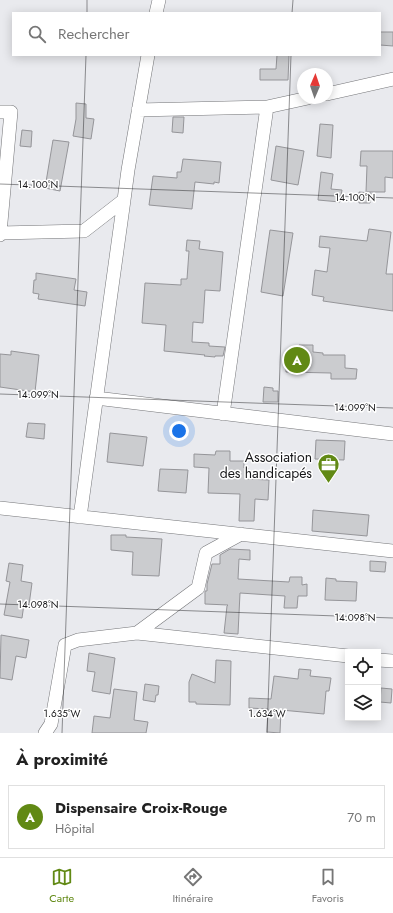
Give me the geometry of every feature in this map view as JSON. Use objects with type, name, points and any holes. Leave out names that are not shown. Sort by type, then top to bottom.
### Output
[{"type":"street","points":[[156,12],[159,0]]},
{"type":"street","points":[[80,517],[124,200],[148,56]]},
{"type":"street","points":[[333,93],[393,79]]},
{"type":"street","points":[[138,110],[266,107],[297,100]]},
{"type":"street","points":[[223,414],[266,107]]},
{"type":"street","points":[[0,112],[11,112],[0,234],[84,231],[124,200]]},
{"type":"street","points":[[96,398],[393,434]]},
{"type":"street","points":[[0,508],[393,551]]},
{"type":"street","points":[[137,633],[198,588],[206,553],[241,534]]},
{"type":"street","points":[[45,733],[51,724],[65,645],[78,640],[137,633],[345,656]]},
{"type":"street","points":[[381,660],[393,661]]},
{"type":"building","points":[[381,32],[393,32],[393,46],[381,45]]},
{"type":"building","points":[[277,56],[289,56],[288,80],[260,80],[260,69],[276,69]]},
{"type":"building","points":[[76,103],[86,104],[86,118],[94,119],[91,139],[73,136],[76,119]]},
{"type":"building","points":[[173,117],[184,117],[183,133],[172,132]]},
{"type":"building","points":[[320,124],[333,125],[331,158],[317,156]]},
{"type":"building","points":[[22,130],[32,131],[31,147],[20,146]]},
{"type":"building","points":[[53,140],[69,142],[60,191],[45,188]]},
{"type":"building","points":[[276,146],[304,151],[298,185],[271,180]]},
{"type":"building","points":[[361,151],[393,151],[393,178],[385,177],[385,192],[366,192],[367,166],[360,166]]},
{"type":"building","points":[[183,159],[221,162],[219,183],[214,182],[214,184],[195,182],[192,209],[149,205],[153,176],[177,178],[177,172],[181,172]]},
{"type":"building","points":[[321,172],[333,174],[331,189],[342,190],[340,202],[318,200]]},
{"type":"building","points":[[359,192],[371,193],[370,203],[359,203]]},
{"type":"building","points":[[369,229],[391,232],[386,274],[393,274],[393,311],[323,301],[324,297],[312,295],[315,270],[327,272],[330,248],[319,247],[320,236],[367,241]]},
{"type":"building","points":[[270,230],[293,233],[283,296],[261,292]]},
{"type":"building","points":[[187,240],[200,241],[199,249],[223,252],[220,291],[205,290],[203,323],[193,322],[192,342],[209,343],[209,346],[225,347],[223,356],[215,357],[164,351],[166,325],[142,323],[145,283],[181,285],[181,279],[187,279],[189,251],[186,251]]},
{"type":"building","points":[[36,273],[76,279],[74,290],[87,292],[85,306],[38,299],[39,294],[33,293]]},
{"type":"building","points":[[299,345],[313,345],[313,352],[323,353],[323,355],[345,355],[345,368],[357,369],[356,379],[331,379],[331,373],[286,372],[286,351],[298,351]]},
{"type":"building","points":[[11,351],[39,355],[35,392],[0,387],[0,354],[11,355]]},
{"type":"building","points":[[264,387],[273,388],[273,391],[278,391],[278,402],[263,402]]},
{"type":"building","points":[[28,423],[45,424],[44,439],[26,437]]},
{"type":"building","points":[[110,433],[147,437],[143,466],[107,462]]},
{"type":"building","points":[[316,440],[345,441],[344,460],[315,459]]},
{"type":"building","points":[[216,451],[230,451],[230,461],[244,461],[244,468],[248,468],[247,479],[269,480],[268,500],[255,499],[254,521],[239,521],[240,494],[208,493],[209,468],[194,467],[194,454],[215,455]]},
{"type":"building","points":[[160,469],[188,470],[186,493],[158,491]]},
{"type":"building","points":[[313,510],[369,515],[367,536],[312,531]]},
{"type":"building","points":[[111,535],[162,539],[159,576],[132,575],[133,552],[111,550]]},
{"type":"building","points":[[230,549],[250,550],[250,560],[239,559],[238,579],[289,582],[290,577],[302,577],[302,585],[307,584],[307,596],[298,596],[297,608],[284,608],[285,596],[240,593],[238,634],[224,633],[228,605],[205,604],[205,591],[207,591],[207,584],[212,564],[220,564],[220,555]]},
{"type":"building","points":[[370,561],[386,562],[385,572],[370,571]]},
{"type":"building","points":[[9,563],[23,565],[21,581],[32,583],[29,605],[24,604],[22,618],[4,615],[10,582],[6,581]]},
{"type":"building","points":[[326,578],[336,579],[336,581],[357,582],[356,601],[325,600]]},
{"type":"building","points":[[1,635],[29,640],[26,658],[16,656],[12,680],[0,678]]},
{"type":"building","points":[[89,653],[115,658],[110,694],[92,691],[95,672],[87,671]]},
{"type":"building","points":[[216,660],[231,661],[230,705],[196,704],[196,702],[189,702],[189,682],[192,674],[215,683]]},
{"type":"building","points":[[299,669],[311,670],[310,676],[331,678],[329,691],[326,691],[324,714],[281,710],[280,733],[267,732],[268,709],[249,708],[249,698],[271,699],[274,676],[298,679]]},
{"type":"building","points":[[145,684],[159,686],[158,695],[156,695],[155,702],[143,700]]},
{"type":"building","points":[[381,688],[392,689],[391,703],[381,702]]},
{"type":"building","points":[[114,689],[137,692],[134,720],[148,722],[146,733],[92,733],[94,716],[110,718]]},
{"type":"place","name":"Dispensaire Croix-Rouge","points":[[297,360]]},
{"type":"place","name":"Association des handicapés","points":[[328,484]]}]
